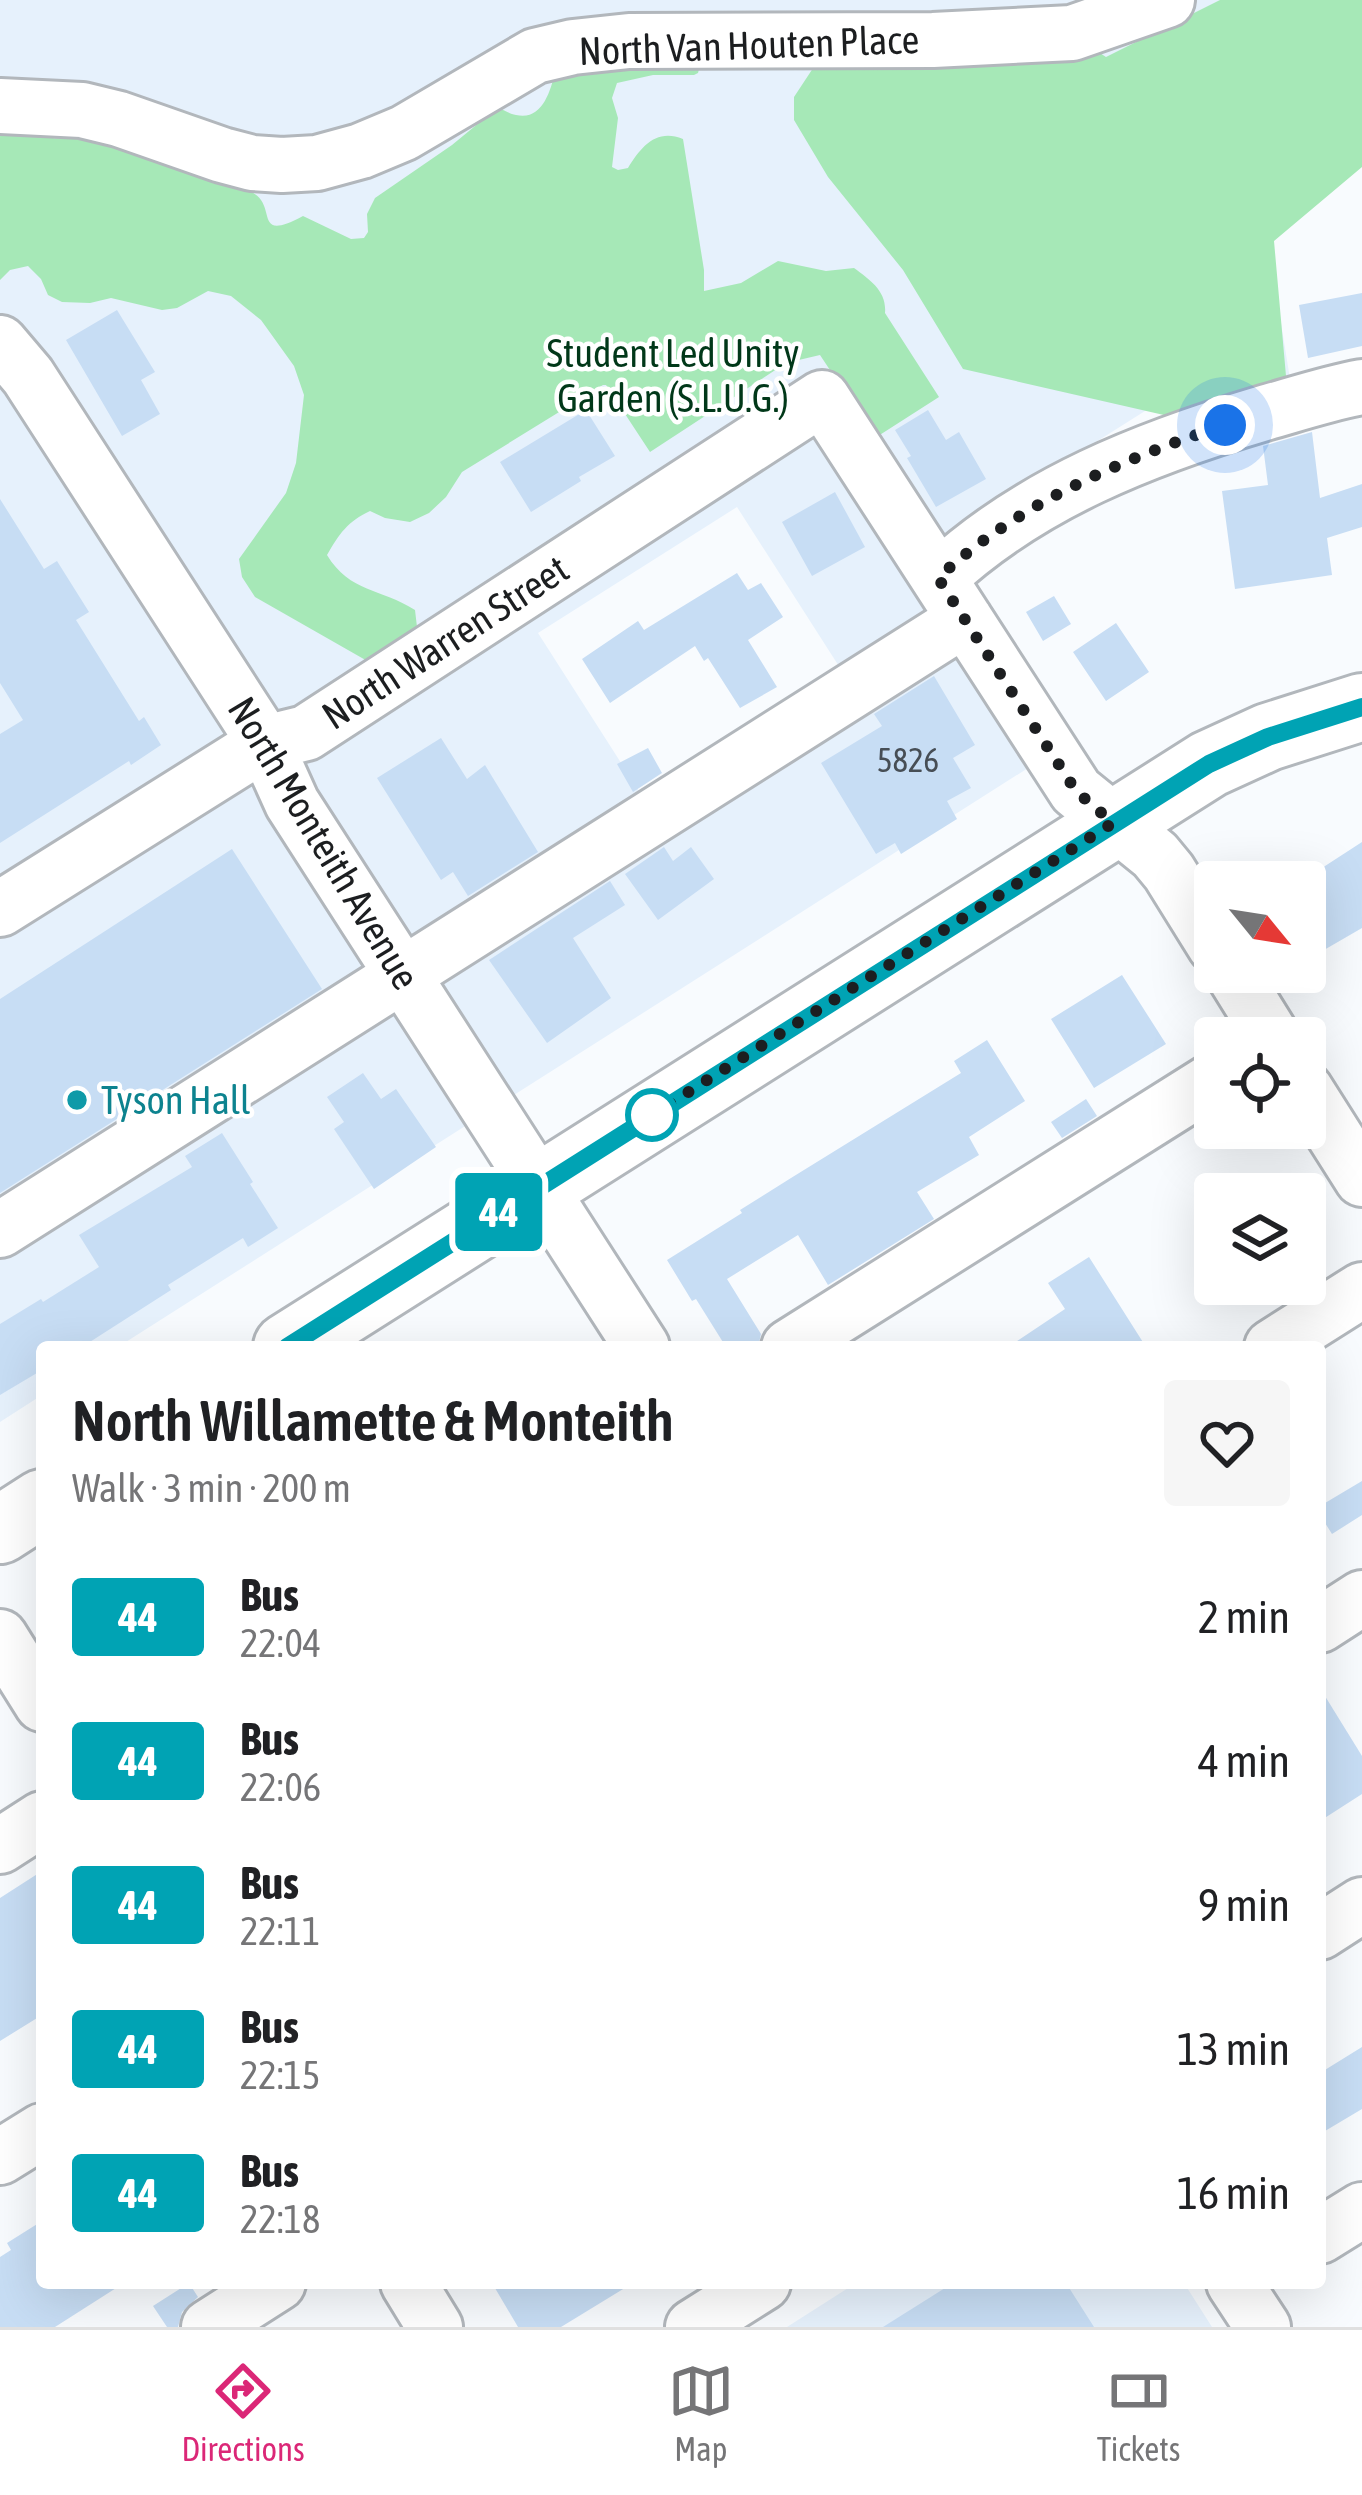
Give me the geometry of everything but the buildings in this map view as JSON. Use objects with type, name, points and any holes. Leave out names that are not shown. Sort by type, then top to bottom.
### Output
[{"type":"main road","points":[[296,1341],[1225,756],[1305,723],[1362,707]]},
{"type":"main road","points":[[0,1530],[36,1507]]},
{"type":"street","name":"North Van Houten Place","points":[[0,106],[82,110],[252,163],[317,163],[404,133],[535,56],[573,47],[629,40],[933,40],[1072,33],[1167,0]]},
{"type":"street","name":"North Monteith Avenue","points":[[0,344],[28,376],[265,742],[292,803],[638,1341]]},
{"type":"street","points":[[0,1230],[404,976],[952,599],[964,554],[995,532],[1120,462],[1225,425],[1362,387]]},
{"type":"street","name":"North Warren Street","points":[[0,909],[265,742],[306,733],[822,398],[952,599]]},
{"type":"street","points":[[952,599],[1076,791],[1155,855],[1194,914]]},
{"type":"street","points":[[799,1341],[1194,1092]]},
{"type":"street","points":[[1326,1122],[1362,1179]]},
{"type":"street","points":[[1282,1341],[1362,1291]]},
{"type":"street","points":[[1326,1621],[1362,1598]]},
{"type":"street","points":[[0,1637],[36,1694]]},
{"type":"street","points":[[0,1846],[36,1823]]},
{"type":"street","points":[[1326,1928],[1362,1905]]},
{"type":"street","points":[[0,2157],[36,2135]]},
{"type":"street","points":[[1326,2232],[1362,2210]]},
{"type":"street","points":[[209,2327],[269,2289]]},
{"type":"street","points":[[412,2289],[435,2327]]},
{"type":"street","points":[[693,2327],[753,2289]]},
{"type":"shaded area","points":[[0,0],[1229,0],[1290,379],[1164,399],[912,558],[941,607],[842,671],[737,507],[538,633],[655,816],[954,627],[1039,761],[127,1341],[36,1341],[36,1399],[0,1422]]},
{"type":"shaded area","points":[[847,2289],[1188,2289],[1212,2327],[787,2327]]},
{"type":"green space","points":[[1220,0],[1362,0],[1362,167],[1274,241],[1286,376],[1177,418],[963,369],[903,270],[828,177],[794,120],[794,97],[825,50],[1086,44],[1106,57]]},
{"type":"green space","name":"Student Led Unity Garden (S.L.U.G.)","points":[[701,62],[694,75],[653,75],[617,83],[612,98],[618,118],[612,167],[628,168],[657,138],[683,139],[704,291],[741,283],[778,261],[826,271],[854,268],[880,292],[885,313],[939,397],[875,438],[820,355],[786,363],[650,452],[603,385],[462,472],[429,513],[410,522],[370,511],[345,529],[327,555],[336,567],[356,583],[415,610],[417,627],[411,643],[369,662],[255,597],[242,577],[239,559],[286,493],[296,463],[304,395],[294,366],[261,320],[231,296],[208,291],[177,308],[162,310],[111,298],[62,302],[48,295],[28,266],[10,270],[0,280],[0,124],[50,138],[126,140],[251,192],[264,205],[271,224],[287,224],[303,216],[351,239],[364,238],[375,198],[497,108],[516,115],[532,114],[543,103],[555,73]]},
{"type":"bus line","name":"44","points":[[296,1341],[1209,764],[1305,723],[1362,707]]},
{"type":"place","name":"Tyson Hall","points":[[77,1100]]},
{"type":"route","points":[[652,1115],[1113,823],[1076,791],[938,578],[995,532],[1083,479],[1225,425]]}]
